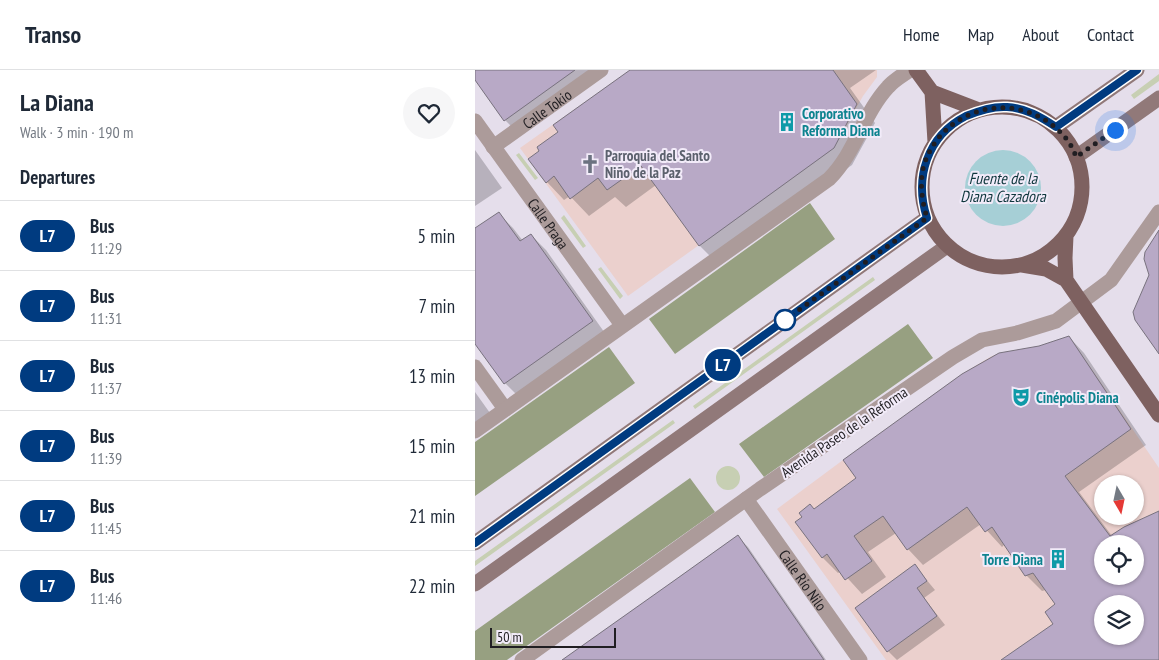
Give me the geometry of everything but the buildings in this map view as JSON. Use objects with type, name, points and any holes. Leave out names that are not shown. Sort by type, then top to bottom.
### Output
[{"type":"main road","points":[[916,70],[933,92],[979,110]]},
{"type":"main road","points":[[1056,127],[1137,70]]},
{"type":"main road","points":[[933,92],[935,142]]},
{"type":"main road","points":[[1076,157],[1159,98]]},
{"type":"main road","points":[[1006,107],[1033,113],[1056,127],[1073,148],[1082,174],[1082,202],[1073,227],[1066,236],[1055,248],[1033,262],[1008,268],[982,266],[959,255],[947,246],[939,238],[927,218],[921,191],[924,165],[935,142],[954,122],[979,110],[1006,107]]},
{"type":"main road","points":[[475,543],[927,218]]},
{"type":"main road","points":[[1066,236],[1066,280]]},
{"type":"main road","points":[[475,584],[947,246]]},
{"type":"main road","points":[[1021,265],[1046,269],[1066,280],[1159,415]]},
{"type":"street","name":"Calle Tokio","points":[[493,147],[601,70]]},
{"type":"street","points":[[475,431],[829,179],[841,167],[877,101],[889,85],[910,70]]},
{"type":"street","name":"Calle Praga","points":[[475,121],[622,325]]},
{"type":"street","name":"Avenida Paseo de la Reforma","points":[[522,660],[746,499],[953,357],[982,340],[1017,333],[1056,321],[1111,280],[1159,212]]},
{"type":"street","points":[[475,367],[505,409]]},
{"type":"street","name":"Calle Río Nilo","points":[[746,499],[860,660]]},
{"type":"shaded area","points":[[630,70],[877,70],[877,77],[863,96],[830,151],[628,296],[520,148]]},
{"type":"shaded area","points":[[1069,336],[1159,468],[1159,660],[1115,645],[1144,645],[1144,595],[1094,595],[1094,638],[1053,624],[1001,660],[886,660],[777,509],[962,374],[999,353],[1039,346]]},
{"type":"green space","points":[[1159,74],[1159,81],[1134,99],[1131,95]]},
{"type":"green space","points":[[519,153],[538,178],[535,180],[516,155]]},
{"type":"green space","points":[[810,203],[835,239],[675,354],[649,319]]},
{"type":"green space","points":[[564,215],[586,246],[583,248],[561,218]]},
{"type":"green space","points":[[601,267],[623,296],[620,299],[598,269]]},
{"type":"green space","points":[[873,277],[875,280],[695,409],[693,406]]},
{"type":"green space","points":[[908,324],[933,358],[764,477],[739,444]]},
{"type":"green space","points":[[609,347],[635,383],[475,496],[475,442]]},
{"type":"green space","points":[[673,420],[675,423],[475,566],[475,561]]},
{"type":"green space","points":[[728,466],[733,467],[739,473],[739,483],[733,489],[728,490],[723,489],[717,483],[716,478],[717,473],[723,467]]},
{"type":"green space","points":[[690,478],[715,512],[507,660],[475,660],[475,631]]},
{"type":"water","name":"Fuente de la Diana Cazadora","points":[[1003,150],[1018,153],[1030,161],[1038,173],[1041,188],[1038,203],[1030,215],[1018,223],[1003,226],[988,223],[976,215],[968,203],[965,188],[968,173],[976,161],[988,153]]},
{"type":"bus line","name":"L7","points":[[475,543],[927,218],[921,191],[924,165],[935,142],[954,122],[979,110],[1006,107],[1033,113],[1056,127],[1137,70]]},
{"type":"place","name":"Corporativo Reforma Diana","points":[[787,122]]},
{"type":"place","name":"Parroquia del Santo Niño de la Paz","points":[[590,164]]},
{"type":"place","name":"Cinépolis Diana","points":[[1021,397]]},
{"type":"place","name":"Torre Diana","points":[[1058,559]]},
{"type":"route","points":[[785,320],[927,218],[921,191],[924,165],[935,142],[954,122],[979,110],[1006,107],[1033,113],[1056,127],[1073,148],[1076,157],[1115,130]]}]
